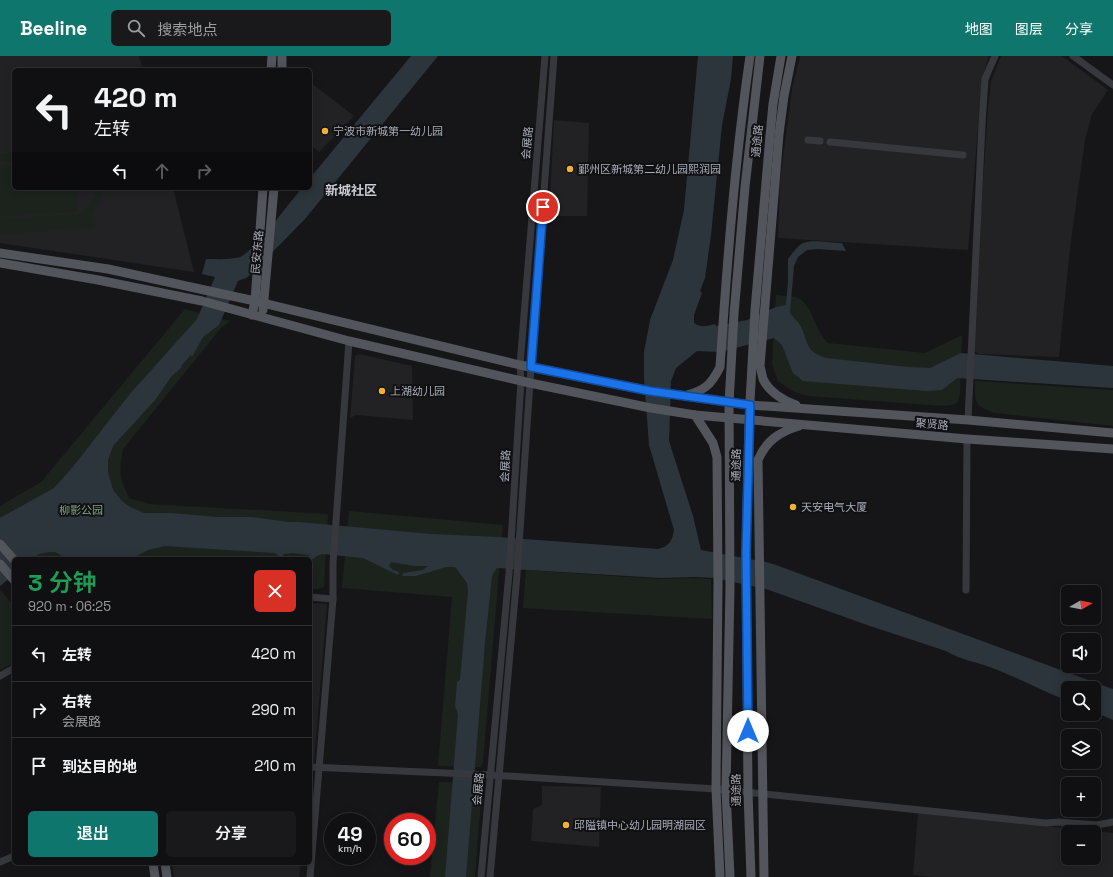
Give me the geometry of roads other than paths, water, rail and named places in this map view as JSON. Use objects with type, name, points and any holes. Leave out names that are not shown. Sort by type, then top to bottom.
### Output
[{"type":"main road","points":[[271,68],[272,56]]},
{"type":"main road","points":[[282,56],[282,68]]},
{"type":"main road","points":[[679,395],[704,390],[714,380],[720,367],[729,243],[750,56]]},
{"type":"main road","name":"通途路","points":[[730,877],[721,790],[730,587],[729,403],[734,314],[745,187],[760,56]]},
{"type":"main road","name":"通途路","points":[[751,877],[748,792],[746,553],[749,420],[755,310],[770,136],[773,104],[781,56]]},
{"type":"main road","points":[[792,56],[781,119],[760,366],[764,380],[771,390],[789,403],[807,409]]},
{"type":"main road","name":"民安东路","points":[[252,315],[255,301],[263,190]]},
{"type":"main road","name":"民安东路","points":[[262,317],[269,260],[274,190]]},
{"type":"main road","name":"聚贤路","points":[[0,252],[108,268],[255,301],[520,365],[650,391],[750,405],[968,420],[1113,433]]},
{"type":"main road","name":"聚贤路","points":[[0,263],[98,280],[202,301],[349,342],[530,383],[651,408],[695,415],[802,425],[967,439],[1113,449]]},
{"type":"main road","points":[[695,415],[713,443],[717,457],[721,790],[720,877]]},
{"type":"main road","points":[[764,877],[758,460],[769,441],[780,433],[802,425]]},
{"type":"main road","points":[[0,544],[12,558]]},
{"type":"main road","points":[[0,564],[12,578]]},
{"type":"main road","points":[[152,865],[155,877]]},
{"type":"main road","points":[[165,865],[167,877]]},
{"type":"street","name":"会展路","points":[[490,877],[499,776],[513,574],[512,535],[521,381],[520,365],[545,56]]},
{"type":"street","name":"会展路","points":[[481,877],[513,574],[520,536],[554,56]]},
{"type":"street","points":[[968,420],[982,117],[985,79],[995,56]]},
{"type":"street","points":[[1073,56],[1113,85]]},
{"type":"street","points":[[808,140],[820,141]]},
{"type":"street","points":[[830,142],[963,155]]},
{"type":"street","points":[[312,853],[333,599],[333,563],[349,342]]},
{"type":"street","points":[[966,590],[967,439]]},
{"type":"street","points":[[312,597],[333,599]]},
{"type":"street","points":[[0,676],[12,669]]},
{"type":"street","points":[[312,767],[491,775],[763,793],[1046,823],[1059,822],[1097,825],[1113,822]]},
{"type":"street","points":[[0,862],[12,857]]},
{"type":"street","points":[[310,877],[311,865]]},
{"type":"place","name":"宁波市新城第一幼儿园","points":[[325,131]]},
{"type":"place","name":"鄞州区新城第二幼儿园熙润园","points":[[570,169]]},
{"type":"place","name":"上湖幼儿园","points":[[382,391]]},
{"type":"place","name":"天安电气大厦","points":[[793,507]]},
{"type":"place","name":"邱隘镇中心幼儿园明湖园区","points":[[566,825]]},
{"type":"district","name":"新城社区","points":[[351,190]]},
{"type":"park label","name":"柳影公园","points":[[81,510]]}]
